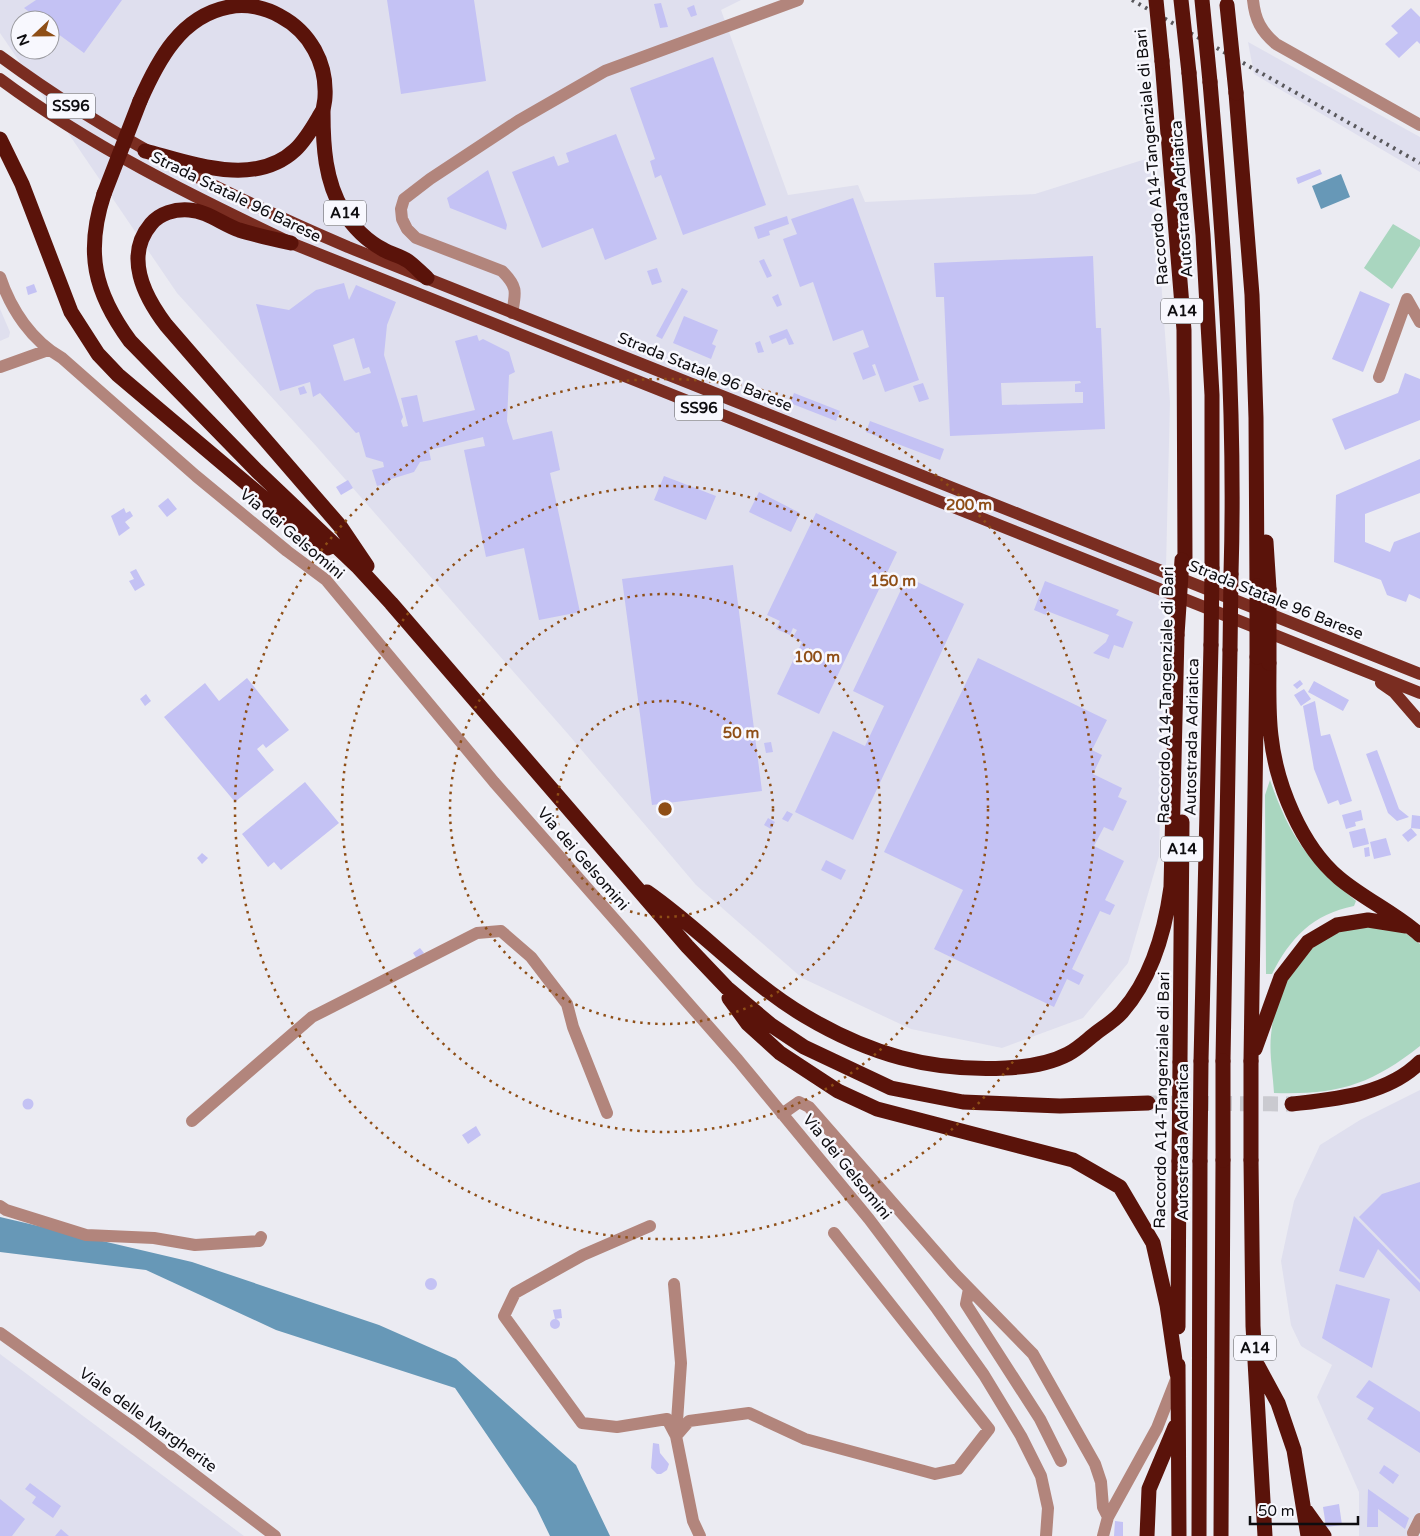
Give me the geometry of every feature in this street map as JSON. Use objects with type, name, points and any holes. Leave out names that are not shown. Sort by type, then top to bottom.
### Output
[{"type":"highway","name":"Raccordo A14-Tangenziale di Bari","points":[[1156,0],[1184,330],[1186,500],[1181,635],[1179,1536]]},
{"type":"highway","name":"Autostrada Adriatica","points":[[1182,0],[1203,235],[1212,395],[1211,646],[1201,1061],[1199,1536]]},
{"type":"highway","name":"A14","points":[[1202,0],[1221,211],[1230,376],[1231,574],[1223,1061],[1221,1536]]},
{"type":"highway","name":"A14","points":[[1227,2],[1252,295],[1263,588],[1263,660],[1251,1058],[1251,1160],[1256,1362],[1265,1536]]},
{"type":"highway","points":[[145,151],[220,170],[242,171],[265,167],[295,151],[309,134],[323,110],[326,99],[325,78],[312,44],[290,20],[273,11],[246,6],[217,10],[188,26],[164,53],[140,101],[104,194],[95,226],[94,260],[100,290],[120,328],[141,353],[257,471],[357,566],[392,603],[702,963],[748,1024],[780,1053],[838,1091],[886,1111],[1073,1160],[1120,1187],[1153,1243],[1167,1305],[1178,1374]]},
{"type":"highway","name":"A14","points":[[323,110],[325,160],[330,180],[343,210],[363,235],[383,249],[407,260],[427,278]]},
{"type":"highway","points":[[0,139],[22,184],[71,312],[98,354],[118,375],[304,532],[357,566]]},
{"type":"highway","points":[[291,243],[239,230],[200,212],[173,211],[153,220],[139,242],[140,273],[153,308],[340,526],[392,603]]},
{"type":"highway","points":[[628,878],[674,910],[729,960],[776,997],[804,1015],[861,1046],[896,1058],[949,1068],[1033,1066],[1068,1054],[1122,1013],[1157,952],[1167,916],[1170,887],[1181,635]]},
{"type":"highway","points":[[1263,660],[1271,737],[1282,787],[1290,809],[1318,855],[1338,878],[1415,931]]},
{"type":"highway","points":[[1251,1058],[1258,1046],[1281,977],[1308,942],[1337,926],[1368,920],[1415,931]]},
{"type":"highway","points":[[702,963],[751,1009],[804,1047],[891,1088],[963,1102],[1060,1106],[1148,1103]]},
{"type":"highway","points":[[1292,1104],[1351,1097],[1409,1073],[1420,1062]]},
{"type":"highway","name":"A14","points":[[1256,1362],[1278,1403],[1294,1450],[1308,1536]]},
{"type":"highway","name":"Raccordo A14-Tangenziale di Bari","points":[[1147,1536],[1149,1489],[1178,1421]]},
{"type":"highway","name":"A14","points":[[1304,1508],[1324,1536]]},
{"type":"main road","name":"Strada Statale 96 Barese","points":[[0,56],[66,103],[145,151],[261,210],[512,313],[1420,674]]},
{"type":"main road","name":"Strada Statale 96 Barese","points":[[0,79],[80,133],[153,176],[291,243],[1420,693]]},
{"type":"main road","points":[[1369,674],[1394,692],[1420,722]]},
{"type":"street","points":[[512,313],[516,290],[510,279],[502,271],[416,238],[407,229],[402,218],[401,209],[404,199],[430,179],[518,120],[606,71],[798,0]]},
{"type":"street","points":[[1253,0],[1258,23],[1265,34],[1276,44],[1420,125]]},
{"type":"street","name":"Via dei Gelsomini","points":[[0,277],[14,309],[30,332],[48,350],[62,358],[196,476],[287,551],[326,580],[494,782],[782,1114],[869,1219],[937,1308],[984,1375],[1021,1436],[1041,1476],[1047,1501],[1046,1536]]},
{"type":"street","points":[[1378,377],[1407,299],[1420,322]]},
{"type":"street","points":[[0,367],[48,350]]},
{"type":"street","points":[[192,1120],[312,1017],[477,933],[501,931],[531,957],[567,1004],[573,1027],[607,1113]]},
{"type":"street","points":[[782,1114],[799,1102],[809,1107],[969,1289],[1022,1341],[1042,1369],[1095,1464],[1102,1482],[1103,1507],[1108,1517]]},
{"type":"street","points":[[0,1206],[6,1210],[86,1235],[154,1238],[195,1245],[258,1241],[261,1237]]},
{"type":"street","points":[[650,1226],[583,1255],[515,1293],[504,1316],[582,1423],[617,1427],[667,1419],[676,1436]]},
{"type":"street","points":[[676,1436],[690,1421],[749,1414],[805,1440],[935,1474],[958,1469],[989,1429],[834,1233]]},
{"type":"street","points":[[674,1284],[681,1363],[676,1436],[693,1522],[700,1536]]},
{"type":"street","points":[[969,1289],[966,1304],[1040,1419],[1061,1461]]},
{"type":"street","name":"Viale delle Margherite","points":[[0,1333],[136,1430],[275,1536]]},
{"type":"street","points":[[1103,1536],[1108,1517],[1157,1428],[1178,1374]]},
{"type":"street","points":[[1414,1533],[1420,1519]]},
{"type":"shaded area","points":[[0,0],[741,0],[721,10],[788,195],[858,185],[865,202],[1035,194],[1152,157],[1170,402],[1159,856],[1128,963],[1083,1018],[1002,1048],[911,1029],[802,978],[696,885],[568,734],[317,447],[177,293],[18,60],[60,60],[60,10],[10,10],[10,48],[0,33]]},
{"type":"shaded area","points":[[1248,42],[1420,137],[1420,172],[1254,74]]},
{"type":"shaded area","points":[[0,309],[10,332],[9,337],[0,341]]},
{"type":"shaded area","points":[[1420,1090],[1420,1531],[1418,1536],[1359,1536],[1359,1492],[1317,1397],[1332,1365],[1301,1346],[1291,1325],[1281,1261],[1294,1201],[1320,1145],[1360,1120]]},
{"type":"shaded area","points":[[0,1354],[244,1536],[0,1536]]},
{"type":"green space","points":[[1393,224],[1420,240],[1420,246],[1392,289],[1364,268]]},
{"type":"green space","points":[[1270,780],[1285,818],[1303,848],[1326,874],[1356,901],[1354,906],[1326,915],[1304,930],[1287,949],[1272,974],[1266,974],[1265,795]]},
{"type":"green space","points":[[1378,925],[1404,932],[1420,944],[1420,1046],[1385,1070],[1369,1079],[1352,1085],[1316,1092],[1274,1093],[1270,1049],[1271,1035],[1278,1000],[1294,968],[1306,954],[1334,934],[1351,928]]},
{"type":"water","points":[[1341,174],[1350,197],[1321,209],[1312,186]]},
{"type":"water","points":[[0,1217],[192,1262],[379,1325],[456,1359],[576,1465],[610,1536],[550,1536],[536,1507],[455,1388],[276,1330],[146,1270],[0,1252]]},
{"type":"building","points":[[36,0],[122,0],[84,53],[60,35],[60,10],[27,10],[24,8]]},
{"type":"building","points":[[387,0],[474,0],[486,81],[401,94]]},
{"type":"building","points":[[661,3],[668,27],[660,28],[654,4]]},
{"type":"building","points":[[694,5],[697,15],[691,17],[687,8]]},
{"type":"building","points":[[1411,8],[1420,17],[1420,44],[1417,41],[1399,58],[1385,44],[1398,33],[1391,26]]},
{"type":"building","points":[[713,57],[766,205],[683,235],[661,175],[655,178],[650,161],[655,159],[630,88]]},
{"type":"building","points":[[616,134],[657,239],[605,260],[593,228],[542,248],[512,172],[554,156],[558,166],[569,162],[566,153]]},
{"type":"building","points":[[1320,169],[1322,174],[1298,184],[1296,178]]},
{"type":"building","points":[[488,170],[507,225],[506,230],[450,208],[447,198]]},
{"type":"building","points":[[853,198],[919,380],[885,392],[875,364],[872,365],[876,375],[863,380],[853,353],[869,347],[863,330],[833,341],[813,282],[800,287],[783,239],[797,234],[791,219]]},
{"type":"building","points":[[787,216],[789,224],[769,231],[770,235],[758,239],[754,227]]},
{"type":"building","points":[[1093,256],[1096,328],[1101,328],[1105,429],[950,436],[944,297],[936,297],[934,263]],"holes":[[[1080,381],[1081,383],[1075,384],[1075,392],[1083,392],[1083,403],[1002,405],[1001,383]]]},
{"type":"building","points":[[764,259],[772,276],[767,278],[759,261]]},
{"type":"building","points":[[657,268],[662,282],[652,285],[647,271]]},
{"type":"building","points":[[344,283],[349,300],[356,285],[396,302],[387,325],[384,355],[403,417],[401,421],[403,427],[408,426],[401,398],[417,395],[423,422],[475,410],[455,341],[477,335],[479,341],[483,339],[509,352],[515,372],[509,375],[507,421],[513,440],[552,431],[560,470],[550,473],[580,612],[539,620],[524,548],[486,557],[464,450],[485,446],[483,437],[429,450],[431,460],[420,462],[414,472],[388,480],[389,483],[377,486],[372,470],[384,467],[383,462],[366,457],[359,432],[356,433],[320,393],[313,397],[310,382],[280,391],[256,304],[289,310],[316,290]],"holes":[[[354,338],[363,369],[369,367],[371,373],[344,381],[333,345]]]},
{"type":"building","points":[[34,284],[37,292],[28,295],[26,287]]},
{"type":"building","points":[[682,288],[688,291],[662,339],[656,336]]},
{"type":"building","points":[[1360,291],[1390,304],[1363,372],[1332,359]]},
{"type":"building","points":[[778,294],[782,305],[777,307],[772,297]]},
{"type":"building","points":[[684,316],[718,330],[712,344],[716,346],[711,359],[673,343]]},
{"type":"building","points":[[787,329],[794,344],[789,345],[786,338],[772,344],[769,336]]},
{"type":"building","points":[[760,341],[764,352],[758,353],[755,343]]},
{"type":"building","points":[[1405,373],[1420,379],[1420,420],[1345,450],[1332,419],[1398,393]]},
{"type":"building","points":[[923,383],[929,399],[919,402],[913,386]]},
{"type":"building","points":[[304,386],[307,393],[300,395],[298,388]]},
{"type":"building","points":[[794,393],[840,411],[836,421],[790,403]]},
{"type":"building","points":[[870,421],[944,449],[940,460],[866,432]]},
{"type":"building","points":[[1420,459],[1420,493],[1365,514],[1365,542],[1390,552],[1394,542],[1420,532],[1420,599],[1409,594],[1406,602],[1387,595],[1381,580],[1334,562],[1336,495]]},
{"type":"building","points":[[664,476],[716,496],[706,520],[654,500]]},
{"type":"building","points":[[348,480],[353,488],[341,495],[336,487]]},
{"type":"building","points":[[759,492],[800,513],[791,532],[749,512]]},
{"type":"building","points":[[168,498],[177,509],[167,517],[158,506]]},
{"type":"building","points":[[124,508],[126,513],[130,511],[133,516],[125,522],[130,528],[119,536],[111,516]]},
{"type":"building","points":[[816,513],[897,552],[819,714],[777,694],[802,642],[793,637],[797,630],[793,628],[790,635],[776,629],[780,621],[767,615]]},
{"type":"building","points":[[733,565],[762,791],[652,805],[622,579]]},
{"type":"building","points":[[136,569],[145,585],[135,591],[129,581],[134,579],[130,572]]},
{"type":"building","points":[[907,577],[964,604],[853,840],[795,812],[833,731],[865,746],[884,706],[853,691]]},
{"type":"building","points":[[1045,581],[1119,610],[1116,615],[1133,622],[1123,648],[1114,645],[1109,659],[1093,653],[1106,642],[1109,635],[1047,611],[1046,615],[1034,610]]},
{"type":"building","points":[[978,658],[1107,720],[1092,750],[1102,755],[1093,774],[1122,788],[1118,797],[1127,801],[1113,831],[1104,827],[1094,846],[1124,861],[1105,900],[1115,905],[1110,915],[1100,911],[1072,969],[1084,975],[1079,985],[1067,979],[1054,1007],[934,949],[963,890],[884,852]]},
{"type":"building","points":[[247,678],[289,730],[266,748],[263,744],[257,749],[274,770],[235,802],[164,717],[205,683],[219,701]]},
{"type":"building","points":[[1300,680],[1303,684],[1297,689],[1293,685]]},
{"type":"building","points":[[1314,681],[1349,700],[1343,711],[1308,692]]},
{"type":"building","points":[[1304,689],[1311,699],[1301,706],[1294,695]]},
{"type":"building","points":[[146,694],[151,701],[145,706],[140,699]]},
{"type":"building","points":[[1315,701],[1321,736],[1330,734],[1352,801],[1340,805],[1338,800],[1328,804],[1314,769],[1303,706]]},
{"type":"building","points":[[771,742],[773,752],[766,753],[764,743]]},
{"type":"building","points":[[1377,750],[1399,809],[1409,817],[1397,821],[1388,813],[1366,754]]},
{"type":"building","points":[[305,782],[339,823],[281,870],[274,862],[268,867],[242,834]]},
{"type":"building","points":[[1361,810],[1363,820],[1355,822],[1356,826],[1346,829],[1342,815]]},
{"type":"building","points":[[787,811],[793,814],[788,822],[782,819]]},
{"type":"building","points":[[1412,815],[1420,816],[1420,829],[1411,828]]},
{"type":"building","points":[[768,818],[775,822],[771,829],[764,825]]},
{"type":"building","points":[[1365,828],[1369,844],[1353,848],[1349,832]]},
{"type":"building","points":[[1411,828],[1417,835],[1408,842],[1402,835]]},
{"type":"building","points":[[1386,838],[1391,855],[1374,859],[1370,842]]},
{"type":"building","points":[[1369,847],[1370,856],[1365,857],[1364,848]]},
{"type":"building","points":[[202,853],[208,858],[202,864],[197,858]]},
{"type":"building","points":[[826,860],[846,870],[841,880],[821,870]]},
{"type":"building","points":[[420,948],[424,953],[417,959],[413,953]]},
{"type":"building","points":[[28,1098],[34,1104],[28,1110],[22,1104]]},
{"type":"building","points":[[476,1126],[481,1135],[468,1144],[462,1135]]},
{"type":"building","points":[[1420,1182],[1420,1280],[1359,1217],[1382,1194]]},
{"type":"building","points":[[1354,1216],[1420,1283],[1420,1292],[1378,1249],[1364,1278],[1339,1271]]},
{"type":"building","points":[[429,1278],[433,1278],[437,1284],[433,1290],[429,1290],[425,1286],[425,1282]]},
{"type":"building","points":[[1336,1284],[1390,1299],[1372,1368],[1322,1338]]},
{"type":"building","points":[[561,1309],[562,1318],[555,1319],[553,1310]]},
{"type":"building","points":[[555,1319],[560,1324],[555,1329],[550,1324]]},
{"type":"building","points":[[1369,1380],[1420,1412],[1420,1453],[1367,1419],[1374,1408],[1356,1397]]},
{"type":"building","points":[[653,1443],[659,1444],[660,1453],[669,1464],[667,1470],[661,1474],[657,1474],[651,1468]]},
{"type":"building","points":[[1384,1465],[1399,1475],[1393,1484],[1379,1473]]},
{"type":"building","points":[[30,1483],[61,1506],[53,1518],[32,1503],[36,1497],[25,1489]]},
{"type":"building","points":[[1368,1489],[1409,1518],[1405,1529],[1378,1509],[1378,1527],[1367,1527]]},
{"type":"building","points":[[0,1499],[25,1519],[12,1536],[0,1536]]},
{"type":"building","points":[[1339,1504],[1342,1525],[1326,1527],[1323,1507]]},
{"type":"building","points":[[1115,1521],[1123,1522],[1123,1536],[1114,1536]]},
{"type":"building","points":[[61,1529],[69,1536],[55,1536]]},
{"type":"tunnel","points":[[1148,1103],[1292,1104]]},
{"type":"railway","points":[[1132,0],[1420,163]]}]
